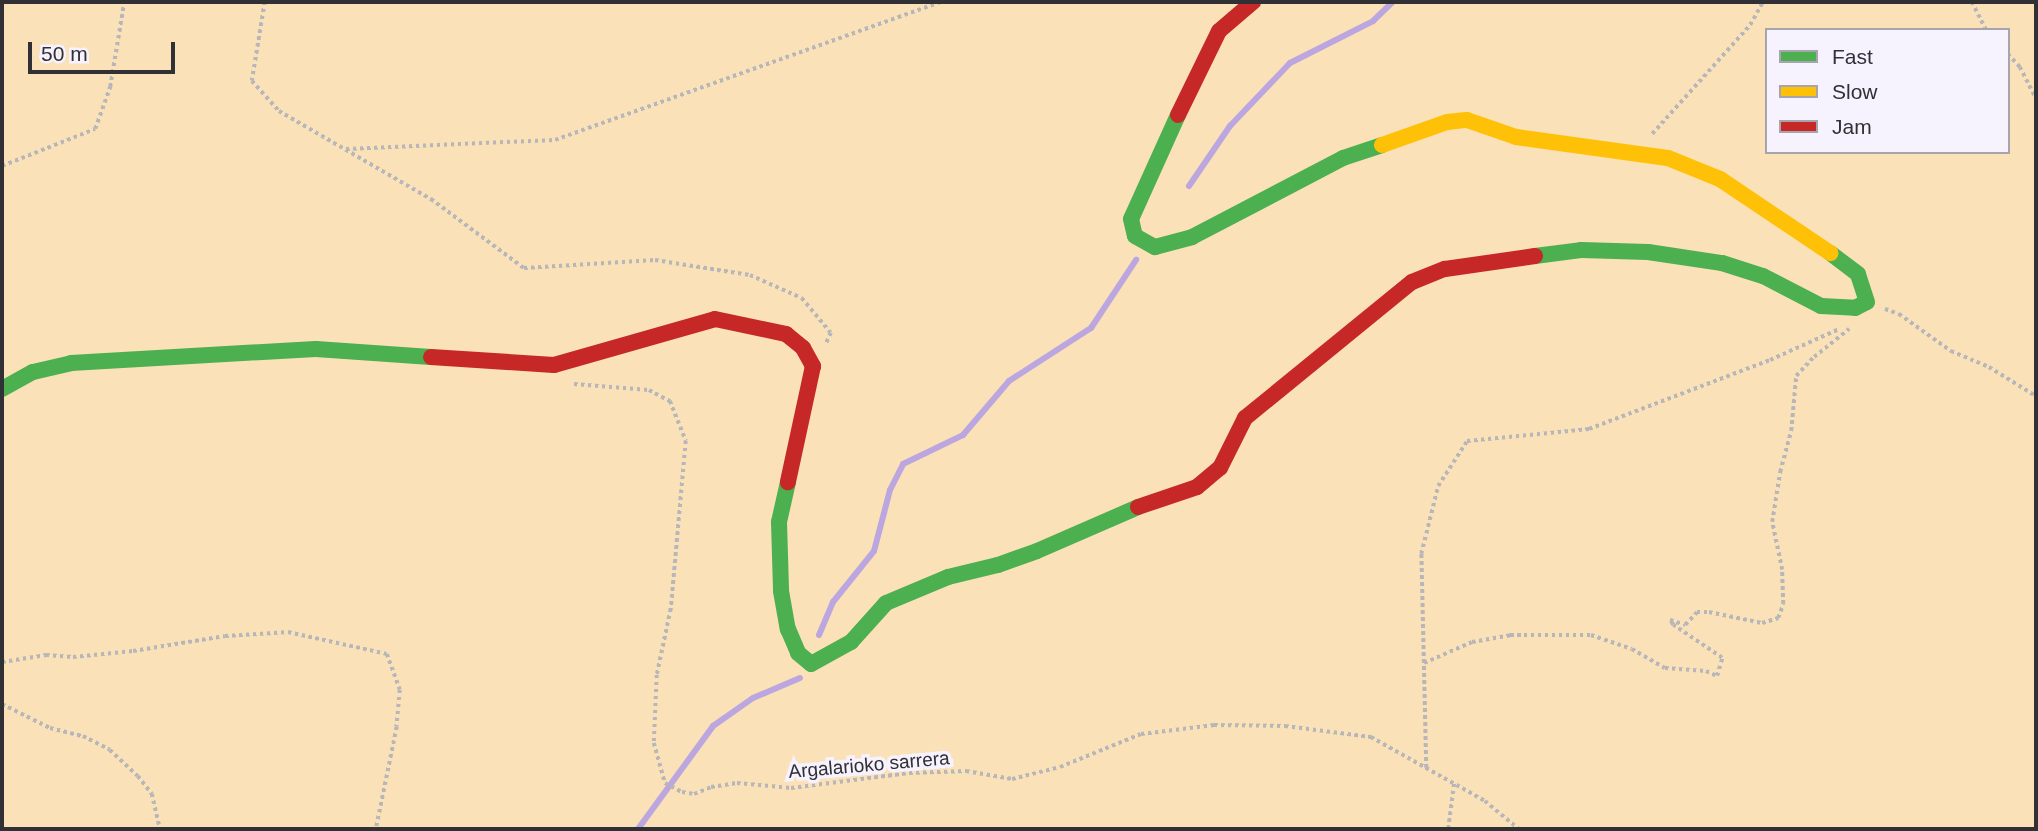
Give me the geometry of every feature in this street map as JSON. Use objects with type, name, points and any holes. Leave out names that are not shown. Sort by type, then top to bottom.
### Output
[{"type":"street","points":[[2,389],[33,372],[71,363],[316,349],[554,365],[715,319],[786,334],[803,348],[813,366],[779,522],[781,591],[788,629],[798,653],[811,664],[851,642],[886,603],[948,577],[1024,556],[1131,510],[1197,487],[1220,468],[1245,418],[1379,306],[1412,282],[1445,269],[1581,250],[1648,252],[1722,263],[1763,276],[1821,306],[1861,305],[1858,274],[1720,179],[1668,158],[1516,137],[1467,120],[1447,122],[1343,158],[1192,237],[1155,247],[1135,236],[1131,219],[1137,200],[1219,31],[1253,2]]},
{"type":"path","points":[[2,166],[95,129],[110,87],[124,2]]},
{"type":"path","points":[[265,2],[252,80],[279,111],[431,200],[524,268],[655,260],[751,275],[802,298],[831,333],[820,360],[813,366]]},
{"type":"path","points":[[344,149],[555,140],[940,2]]},
{"type":"path","points":[[1634,154],[1750,25],[1763,2]]},
{"type":"path","points":[[1972,2],[1985,28]]},
{"type":"path","points":[[2010,56],[2020,67],[2036,99]]},
{"type":"path","points":[[1861,305],[1899,314],[1951,351],[1989,367],[2036,396]]},
{"type":"path","points":[[1426,768],[1421,554],[1437,486],[1467,441],[1589,429],[1794,349],[1842,327],[1861,305]]},
{"type":"path","points":[[1424,663],[1472,642],[1510,635],[1591,635],[1632,649],[1665,668],[1706,670],[1717,676],[1722,658],[1673,625],[1670,620],[1685,625],[1697,612],[1709,611],[1762,623],[1778,618],[1783,604],[1782,570],[1772,522],[1780,472],[1791,431],[1796,376],[1869,312],[1871,308],[1861,305]]},
{"type":"path","name":"Argalarioko sarrera","points":[[554,365],[556,374],[573,383],[649,390],[670,401],[686,441],[671,609],[657,675],[654,743],[664,783],[682,792],[694,794],[711,787],[737,783],[791,788],[920,772],[966,771],[1012,779],[1060,767],[1141,734],[1214,725],[1285,726],[1371,737],[1485,801],[1519,829]]},
{"type":"path","points":[[2,662],[46,655],[73,657],[133,651],[225,636],[288,632],[387,654],[400,690],[397,727],[376,829]]},
{"type":"path","points":[[2,704],[50,729],[83,736],[110,750],[138,776],[152,794],[160,829]]},
{"type":"path","points":[[1448,829],[1454,783]]},
{"type":"shaded area","points":[[2,2],[2036,2],[2036,829],[2,829]]},
{"type":"waterway","points":[[1189,186],[1230,126],[1290,63],[1373,21],[1393,2]]},
{"type":"waterway","points":[[819,635],[833,602],[874,551],[890,490],[903,464],[963,435],[1009,381],[1091,328],[1136,260]]},
{"type":"waterway","points":[[638,829],[713,726],[753,698],[800,678]]},
{"type":"traffic: fast","points":[[1178,115],[1131,219],[1135,236],[1155,247],[1192,237],[1343,158],[1382,145]]},
{"type":"traffic: fast","points":[[1535,256],[1581,250],[1648,252],[1722,263],[1763,276],[1821,306],[1855,308],[1867,302],[1858,274],[1830,253]]},
{"type":"traffic: fast","points":[[2,389],[33,372],[71,363],[316,349],[431,357]]},
{"type":"traffic: fast","points":[[788,482],[779,522],[781,591],[788,629],[798,653],[811,664],[851,642],[886,603],[948,577],[998,565],[1037,551],[1138,507]]},
{"type":"traffic: slow","points":[[1382,145],[1447,122],[1467,120],[1516,137],[1668,158],[1720,179],[1830,253]]},
{"type":"traffic: jam","points":[[1178,115],[1219,31],[1253,2]]},
{"type":"traffic: jam","points":[[1138,507],[1197,487],[1220,468],[1245,418],[1412,282],[1445,269],[1535,256]]},
{"type":"traffic: jam","points":[[431,357],[554,365],[715,319],[786,334],[803,348],[813,366],[788,482]]}]
